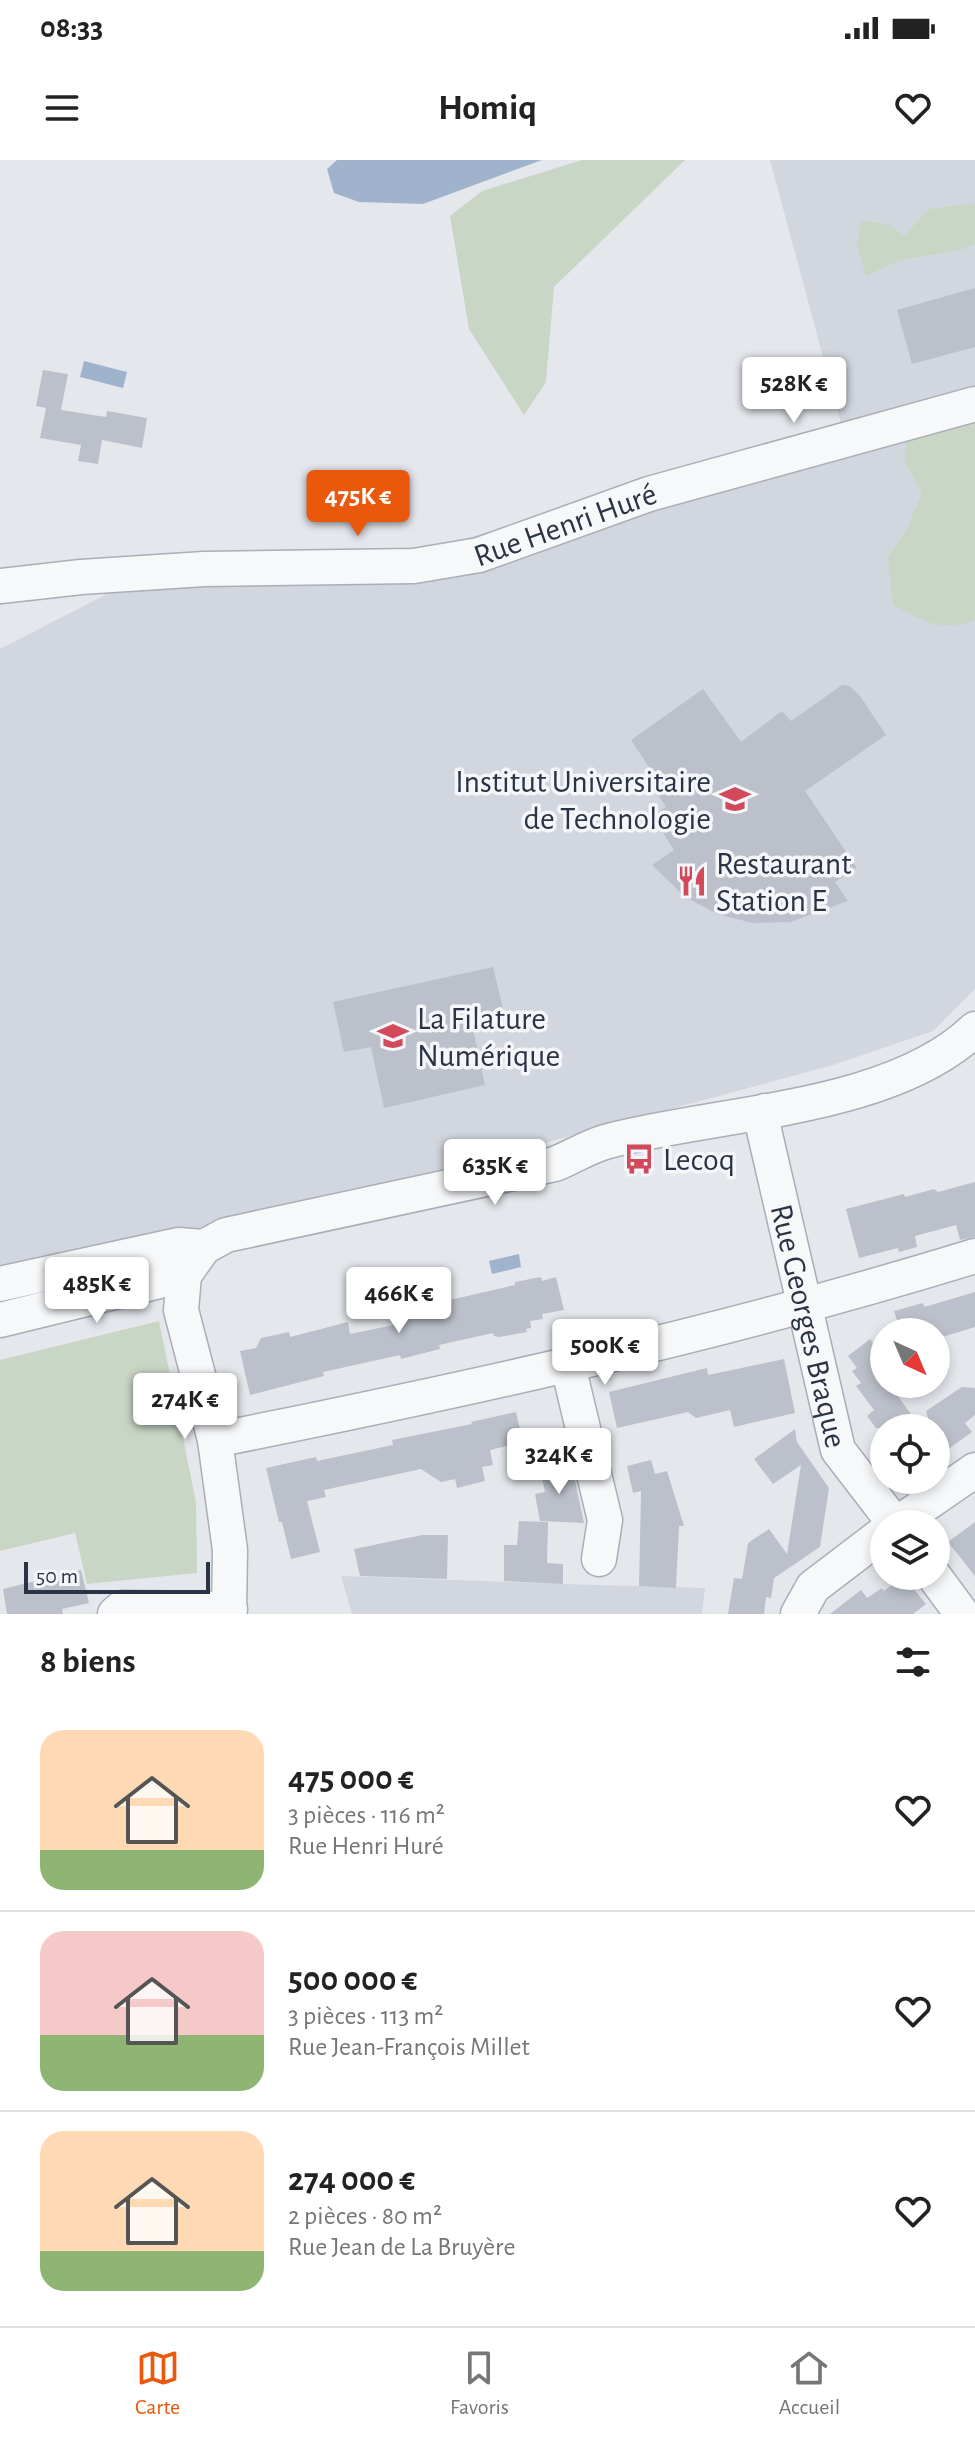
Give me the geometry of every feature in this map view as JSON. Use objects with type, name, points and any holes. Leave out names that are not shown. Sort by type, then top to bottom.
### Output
[{"type":"street","name":"Rue Henri Huré","points":[[0,586],[204,569],[414,566],[479,555],[649,494],[975,404]]},
{"type":"street","points":[[115,1614],[122,1608],[230,1612],[230,1550],[215,1440],[181,1310],[184,1275],[204,1247],[226,1235],[555,1164],[603,1143],[854,1092],[903,1074],[940,1055],[975,1029]]},
{"type":"street","name":"Rue Georges Braque","points":[[765,1111],[764,1130],[838,1450],[885,1510]]},
{"type":"street","points":[[0,1284],[178,1245],[204,1247]]},
{"type":"street","points":[[215,1440],[568,1366],[806,1307],[975,1256]]},
{"type":"street","points":[[0,1320],[184,1275]]},
{"type":"street","points":[[568,1366],[605,1520],[599,1559]]},
{"type":"street","points":[[916,1510],[975,1470]]},
{"type":"street","points":[[798,1614],[813,1587],[870,1544]]},
{"type":"street","points":[[944,1590],[962,1614]]},
{"type":"shaded area","points":[[770,160],[975,160],[975,989],[933,1031],[833,1065],[0,1290],[0,649],[173,560],[347,574],[842,427]]},
{"type":"shaded area","points":[[341,1576],[705,1588],[702,1614],[352,1614]]},
{"type":"green space","points":[[582,160],[685,160],[554,287],[546,382],[524,415],[469,329],[450,216],[482,191]]},
{"type":"green space","points":[[975,203],[975,244],[964,249],[900,260],[866,276],[857,247],[861,221],[889,224],[904,236],[929,209]]},
{"type":"green space","points":[[963,417],[975,424],[975,620],[942,625],[923,620],[893,605],[888,557],[906,531],[922,493],[905,462],[907,432]]},
{"type":"green space","points":[[159,1321],[196,1502],[197,1573],[87,1584],[75,1533],[0,1551],[0,1360]]},
{"type":"water","points":[[337,160],[542,160],[423,204],[359,202],[334,193],[327,169]]},
{"type":"water","points":[[84,361],[127,372],[123,388],[80,377]]},
{"type":"water","points":[[519,1254],[521,1267],[492,1274],[489,1261]]},
{"type":"building","points":[[975,288],[975,347],[912,364],[897,310]]},
{"type":"building","points":[[43,370],[68,374],[61,410],[106,417],[107,411],[147,418],[142,448],[102,440],[98,464],[78,461],[81,445],[40,438],[46,408],[36,406]]},
{"type":"building","name":"Institut Universitaire de Technologie","points":[[842,685],[850,686],[860,696],[886,735],[805,791],[857,868],[835,882],[848,901],[790,922],[753,923],[717,914],[684,896],[652,865],[674,850],[652,816],[666,807],[647,778],[653,773],[631,740],[703,689],[741,742],[782,711],[791,721]]},
{"type":"building","name":"La Filature Numérique","points":[[493,967],[505,1017],[472,1025],[485,1085],[384,1108],[371,1047],[344,1052],[333,1002]]},
{"type":"building","points":[[975,1182],[975,1237],[960,1240],[956,1225],[915,1236],[917,1247],[899,1252],[898,1248],[859,1258],[846,1209],[904,1194],[905,1197],[934,1189],[938,1192]]},
{"type":"building","points":[[541,1277],[542,1281],[556,1277],[564,1310],[542,1314],[543,1319],[530,1321],[531,1328],[526,1329],[527,1332],[499,1337],[493,1333],[439,1345],[440,1349],[323,1372],[324,1376],[250,1395],[240,1351],[256,1348],[261,1338],[289,1332],[290,1337],[348,1322],[350,1334],[394,1325],[393,1321],[409,1318],[406,1310]]},
{"type":"building","points":[[975,1292],[975,1327],[950,1335],[950,1318],[896,1318],[894,1311],[923,1303],[924,1307]]},
{"type":"building","points":[[870,1339],[870,1398],[899,1398],[911,1414],[870,1414],[870,1420],[867,1416],[874,1410],[856,1386],[861,1383],[852,1371],[857,1368],[848,1356]]},
{"type":"building","points":[[784,1359],[795,1413],[734,1427],[730,1410],[696,1418],[688,1412],[617,1428],[609,1392],[707,1368],[708,1375]]},
{"type":"building","points":[[962,1387],[975,1388],[975,1415],[965,1423],[972,1432],[950,1448],[950,1414],[927,1414],[926,1411],[950,1398]]},
{"type":"building","points":[[516,1412],[523,1442],[490,1450],[493,1465],[482,1467],[485,1481],[457,1488],[455,1479],[441,1482],[421,1469],[324,1490],[326,1497],[307,1501],[320,1552],[291,1559],[266,1468],[393,1445],[392,1440]]},
{"type":"building","points":[[795,1429],[797,1442],[829,1488],[820,1547],[774,1578],[771,1598],[766,1597],[764,1614],[728,1614],[734,1578],[742,1579],[748,1543],[769,1529],[787,1554],[801,1465],[773,1484],[754,1459]]},
{"type":"building","points":[[651,1460],[655,1474],[667,1471],[684,1526],[679,1526],[676,1588],[639,1586],[641,1491],[633,1493],[627,1466]]},
{"type":"building","points":[[571,1462],[584,1523],[540,1521],[535,1494],[545,1492],[540,1469]]},
{"type":"building","points":[[519,1521],[548,1522],[547,1563],[563,1564],[563,1584],[504,1581],[504,1545],[517,1545]]},
{"type":"building","points":[[975,1522],[975,1576],[950,1545],[950,1541]]},
{"type":"building","points":[[422,1535],[448,1535],[447,1579],[360,1576],[354,1549]]},
{"type":"building","points":[[81,1570],[89,1603],[62,1609],[63,1614],[7,1614],[3,1589]]},
{"type":"building","points":[[861,1590],[867,1598],[879,1590],[914,1590],[926,1604],[913,1614],[830,1614]]},
{"type":"place","name":"Institut Universitaire de Technologie","points":[[735,799]]},
{"type":"place","name":"Restaurant Station E","points":[[692,881]]},
{"type":"place","name":"La Filature Numérique","points":[[393,1036]]},
{"type":"place","name":"Lecoq","points":[[639,1159]]}]
